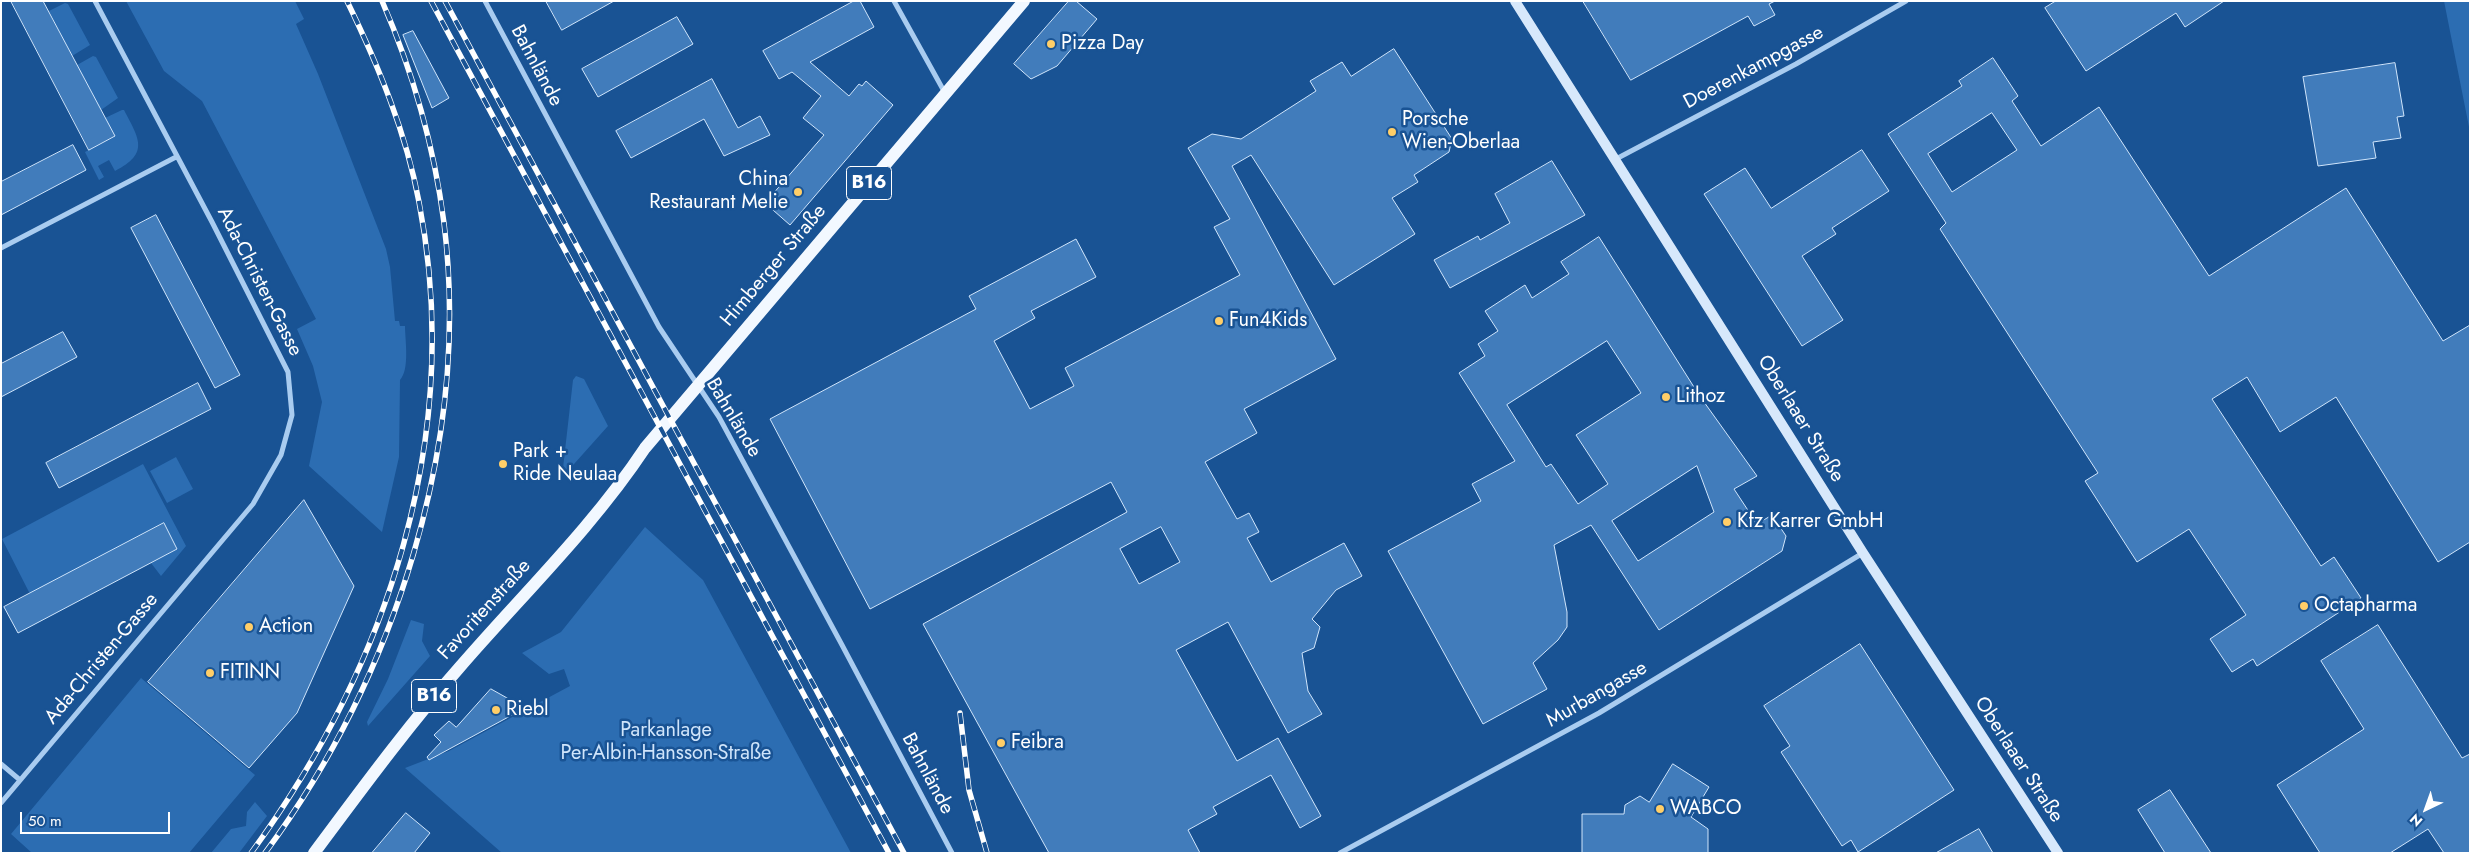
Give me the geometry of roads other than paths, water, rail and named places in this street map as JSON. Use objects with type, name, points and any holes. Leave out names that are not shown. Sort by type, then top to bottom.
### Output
[{"type":"main road","name":"Himberger Straße","points":[[669,420],[1024,1]]},
{"type":"main road","name":"Oberlaaer Straße","points":[[1515,1],[1863,553],[2058,853]]},
{"type":"main road","name":"Favoritenstraße","points":[[314,853],[401,735],[603,505],[669,420]]},
{"type":"street","name":"Ada-Christen-Gasse","points":[[1,803],[253,504],[281,455],[292,415],[288,372],[94,1]]},
{"type":"street","name":"Bahnlände","points":[[485,1],[659,326],[719,417],[952,853]]},
{"type":"street","points":[[894,1],[945,93]]},
{"type":"street","name":"Doerenkampgasse","points":[[1616,159],[1796,64],[1906,1]]},
{"type":"street","points":[[1,248],[176,157]]},
{"type":"street","name":"Murbangasse","points":[[1340,853],[1599,713],[1863,553]]},
{"type":"street","points":[[1,764],[20,780]]},
{"type":"railway","points":[[251,853],[300,780],[342,704],[377,625],[404,544],[422,461],[431,375],[430,289],[419,202],[407,150],[390,99],[347,1]]},
{"type":"railway","points":[[265,853],[311,784],[352,711],[386,634],[413,554],[434,472],[446,389],[449,306],[444,223],[440,194],[413,82],[382,1]]},
{"type":"railway","points":[[431,1],[889,853]]},
{"type":"railway","points":[[445,1],[904,853]]},
{"type":"railway","points":[[960,713],[969,790],[987,853]]},
{"type":"place","name":"Pizza Day","points":[[1051,44]]},
{"type":"place","name":"Porsche Wien-Oberlaa","points":[[1392,132]]},
{"type":"place","name":"China Restaurant Melie","points":[[798,192]]},
{"type":"place","name":"Fun4Kids","points":[[1219,321]]},
{"type":"place","name":"Lithoz","points":[[1666,397]]},
{"type":"place","name":"Park + Ride Neulaa","points":[[503,464]]},
{"type":"place","name":"Kfz Karrer GmbH","points":[[1727,522]]},
{"type":"place","name":"Octapharma","points":[[2304,606]]},
{"type":"place","name":"Action","points":[[249,627]]},
{"type":"place","name":"FITINN","points":[[210,673]]},
{"type":"place","name":"Riebl","points":[[496,710]]},
{"type":"place","name":"Feibra","points":[[1001,743]]},
{"type":"place","name":"WABCO","points":[[1660,809]]},
{"type":"park label","name":"Parkanlage Per-Albin-Hansson-Straße","points":[[666,742]]}]
